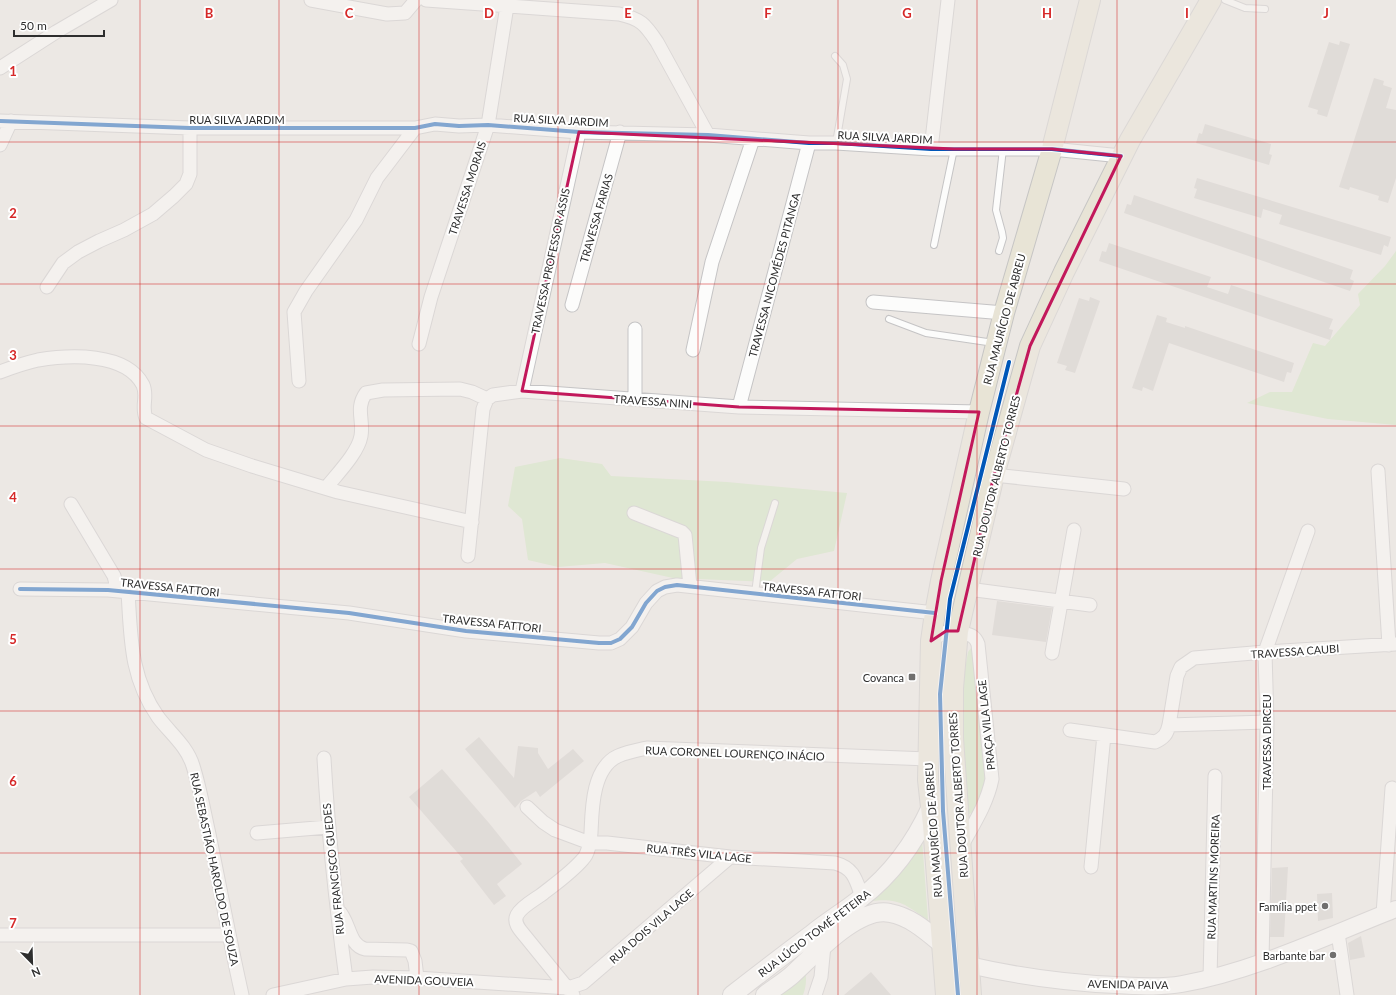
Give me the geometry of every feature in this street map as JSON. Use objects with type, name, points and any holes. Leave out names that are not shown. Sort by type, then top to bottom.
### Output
[{"type":"main road","name":"RUA MAURÍCIO DE ABREU","points":[[946,995],[928,780],[932,641],[936,613],[941,581],[979,412],[1004,313],[1052,150],[1090,0]]},
{"type":"main road","name":"RUA DOUTOR ALBERTO TORRES","points":[[971,995],[954,738],[953,688],[958,631],[994,475],[1030,346],[1064,272],[1121,156],[1211,0]]},
{"type":"main road","name":"RUA LÚCIO TOMÉ FETEIRA","points":[[732,995],[862,897],[895,866],[922,827],[931,807]]},
{"type":"main road","name":"RUA LÚCIO TOMÉ FETEIRA","points":[[766,995],[791,976],[824,944],[854,923],[870,915],[889,912],[907,918],[923,928],[942,944]]},
{"type":"street","points":[[0,68],[56,32],[111,0]]},
{"type":"street","points":[[311,0],[392,14],[405,13],[416,0]]},
{"type":"street","points":[[426,0],[619,14],[638,20],[650,31],[657,42],[708,135]]},
{"type":"street","points":[[931,149],[948,0]]},
{"type":"street","name":"TRAVESSA MORAIS","points":[[419,344],[431,298],[488,125],[507,6]]},
{"type":"street","points":[[0,146],[6,121]]},
{"type":"street","name":"RUA SILVA JARDIM","points":[[6,121],[190,128],[415,128],[435,124],[459,126],[488,125],[579,132],[708,135],[810,143],[836,142],[931,149],[1052,150],[1121,156]]},
{"type":"street","points":[[47,286],[63,263],[78,252],[153,214],[186,184],[190,174],[190,128]]},
{"type":"street","points":[[299,381],[294,312],[306,291],[356,220],[377,178],[415,128]]},
{"type":"street","name":"TRAVESSA PROFESSOR ASSIS","points":[[522,391],[579,132]]},
{"type":"street","name":"TRAVESSA FARIAS","points":[[572,305],[620,132]]},
{"type":"street","points":[[693,350],[712,262],[753,139]]},
{"type":"street","name":"TRAVESSA NICOMÉDES PITANGA","points":[[739,407],[810,143]]},
{"type":"street","points":[[873,302],[1004,313]]},
{"type":"street","points":[[635,329],[635,399]]},
{"type":"street","points":[[0,372],[38,360],[69,357],[92,358],[112,362],[128,370],[138,378],[144,387],[145,393],[143,412],[146,418],[206,450],[252,466],[326,488],[472,522]]},
{"type":"street","points":[[326,488],[353,453],[359,442],[362,434],[360,408],[362,399],[366,393],[383,390],[460,389],[472,392],[487,400],[483,409],[468,556]]},
{"type":"street","name":"TRAVESSA NINI","points":[[487,400],[493,395],[500,393],[522,391],[739,407],[979,412]]},
{"type":"street","points":[[1378,471],[1393,644]]},
{"type":"street","points":[[994,475],[1124,489]]},
{"type":"street","name":"TRAVESSA FATTORI","points":[[71,504],[123,591]]},
{"type":"street","points":[[634,513],[682,532],[685,535],[690,586]]},
{"type":"street","points":[[1052,653],[1074,530]]},
{"type":"street","name":"TRAVESSA DIRCEU","points":[[1262,961],[1266,722],[1265,652],[1308,531]]},
{"type":"street","name":"TRAVESSA FATTORI","points":[[20,589],[123,591],[349,614],[466,630],[598,643],[611,643],[620,639],[626,634],[646,603],[657,591],[665,587],[677,585],[936,613]]},
{"type":"street","points":[[968,589],[1090,605]]},
{"type":"street","name":"RUA SEBASTIÃO HAROLDO DE SOUZA","points":[[123,591],[133,657],[139,681],[158,717],[178,740],[193,765],[242,995]]},
{"type":"street","points":[[932,641],[946,631],[958,631]]},
{"type":"street","name":"PRAÇA VILA LAGE","points":[[958,631],[976,638],[978,644],[992,778],[989,793],[961,847]]},
{"type":"street","name":"TRAVESSA CAUBI","points":[[1169,725],[1177,676],[1181,667],[1194,658],[1393,644]]},
{"type":"street","points":[[1070,730],[1155,742],[1161,740],[1165,736],[1169,725],[1266,722]]},
{"type":"street","points":[[1091,867],[1104,735]]},
{"type":"street","name":"RUA CORONEL LOURENÇO INÁCIO","points":[[570,992],[518,928],[516,922],[518,914],[524,908],[544,893],[584,858],[590,843],[594,792],[601,774],[607,764],[617,756],[648,748],[928,759]]},
{"type":"street","name":"RUA FRANCISCO GUEDES","points":[[324,758],[328,827],[336,908],[346,979]]},
{"type":"street","name":"RUA MARTINS MOREIRA","points":[[1210,978],[1215,776]]},
{"type":"street","points":[[1390,912],[1392,788]]},
{"type":"street","name":"RUA TRÊS VILA LAGE","points":[[527,807],[543,822],[555,830],[590,843],[607,843],[730,857],[828,862],[843,865],[852,872],[862,897]]},
{"type":"street","points":[[257,833],[328,827]]},
{"type":"street","name":"RUA DOIS VILA LAGE","points":[[570,992],[583,984],[730,857]]},
{"type":"street","points":[[336,908],[344,917],[354,941],[360,948],[411,951],[415,962],[417,978]]},
{"type":"street","name":"AVENIDA PAIVA","points":[[969,965],[1055,980],[1118,985],[1162,986],[1180,984],[1210,978],[1262,961],[1390,912]]},
{"type":"street","points":[[1338,933],[1347,995]]},
{"type":"street","points":[[0,935],[228,935]]},
{"type":"street","points":[[815,995],[819,987],[822,972],[824,944]]},
{"type":"street","name":"AVENIDA GOUVEIA","points":[[273,995],[346,979],[373,977],[417,978],[570,992]]},
{"type":"lane","points":[[1226,0],[1245,8],[1265,9]]},
{"type":"lane","points":[[835,56],[843,65],[847,79],[836,142]]},
{"type":"lane","points":[[934,245],[954,149]]},
{"type":"lane","points":[[999,251],[1003,238],[996,210],[1003,149]]},
{"type":"lane","points":[[889,319],[926,333],[997,344]]},
{"type":"lane","points":[[755,594],[761,548],[775,503]]},
{"type":"highlighted area","points":[[579,132],[954,149],[1052,149],[1121,156],[1030,346],[994,475],[958,631],[946,631],[931,641],[941,581],[979,412],[739,407],[522,391]]},
{"type":"green space","points":[[1396,251],[1396,425],[1328,419],[1247,403],[1270,392],[1292,392],[1313,343],[1325,346],[1360,305],[1358,294],[1385,266]]},
{"type":"green space","points":[[560,458],[602,464],[611,476],[727,482],[847,493],[834,551],[797,559],[769,582],[673,578],[605,563],[558,567],[528,560],[522,519],[508,506],[515,467]]},
{"type":"green space","points":[[971,648],[974,653],[986,779],[984,789],[974,812],[969,814],[965,810],[961,692],[968,652]]},
{"type":"green space","points":[[922,839],[928,920],[907,906],[895,901],[870,901]]},
{"type":"green space","points":[[805,970],[806,983],[803,995],[774,995]]},
{"type":"building","points":[[1340,41],[1350,44],[1327,117],[1317,114],[1318,110],[1308,107],[1329,42],[1339,45]]},
{"type":"building","points":[[1374,78],[1384,81],[1383,85],[1392,88],[1386,108],[1396,110],[1396,178],[1388,203],[1378,200],[1379,196],[1350,187],[1349,190],[1339,187]]},
{"type":"building","points":[[1205,124],[1271,144],[1269,154],[1272,155],[1269,165],[1196,143],[1199,133],[1202,134]]},
{"type":"building","points":[[1197,178],[1391,237],[1388,247],[1384,245],[1381,255],[1279,224],[1282,215],[1263,209],[1261,218],[1194,198],[1197,189],[1194,188]]},
{"type":"building","points":[[1134,195],[1353,270],[1350,279],[1354,281],[1350,291],[1124,213],[1127,204],[1131,205]]},
{"type":"building","points":[[1109,243],[1211,277],[1207,287],[1228,294],[1231,285],[1333,319],[1329,329],[1333,330],[1330,340],[1099,261],[1102,251],[1106,252]]},
{"type":"building","points":[[1090,297],[1100,301],[1075,373],[1065,370],[1067,366],[1057,363],[1079,298],[1089,301]]},
{"type":"building","points":[[1157,315],[1167,318],[1166,322],[1185,328],[1185,326],[1294,363],[1291,373],[1287,372],[1284,382],[1169,343],[1153,391],[1143,387],[1142,391],[1132,388]]},
{"type":"building","points":[[997,601],[1052,608],[1046,642],[992,635]]},
{"type":"building","points":[[479,737],[514,778],[518,746],[538,748],[538,753],[548,769],[573,749],[584,761],[540,797],[536,791],[521,801],[515,808],[465,749]]},
{"type":"building","points":[[442,769],[522,864],[497,884],[506,896],[494,905],[460,861],[463,859],[409,797]]},
{"type":"building","points":[[1288,867],[1284,937],[1270,937],[1272,868]]},
{"type":"building","name":"Família ppet","points":[[1332,893],[1333,918],[1318,921],[1317,894]]},
{"type":"building","points":[[1361,936],[1365,957],[1350,960],[1348,943]]},
{"type":"building","points":[[871,972],[891,995],[844,995]]},
{"type":"cycle path","points":[[0,121],[190,128],[415,128],[435,124],[459,126],[488,125],[579,132],[708,135],[809,143],[836,143],[931,149],[1052,149],[1121,156]]},
{"type":"cycle path","points":[[958,995],[943,811],[940,694],[950,599],[1009,362]]},
{"type":"cycle path","points":[[20,589],[108,590],[349,613],[466,631],[599,643],[611,643],[620,639],[632,627],[646,603],[657,591],[665,587],[677,585],[935,613]]},
{"type":"place","name":"Covanca","points":[[912,677]]},
{"type":"place","name":"Família ppet","points":[[1325,906]]},
{"type":"place","name":"Barbante bar","points":[[1333,955]]}]
